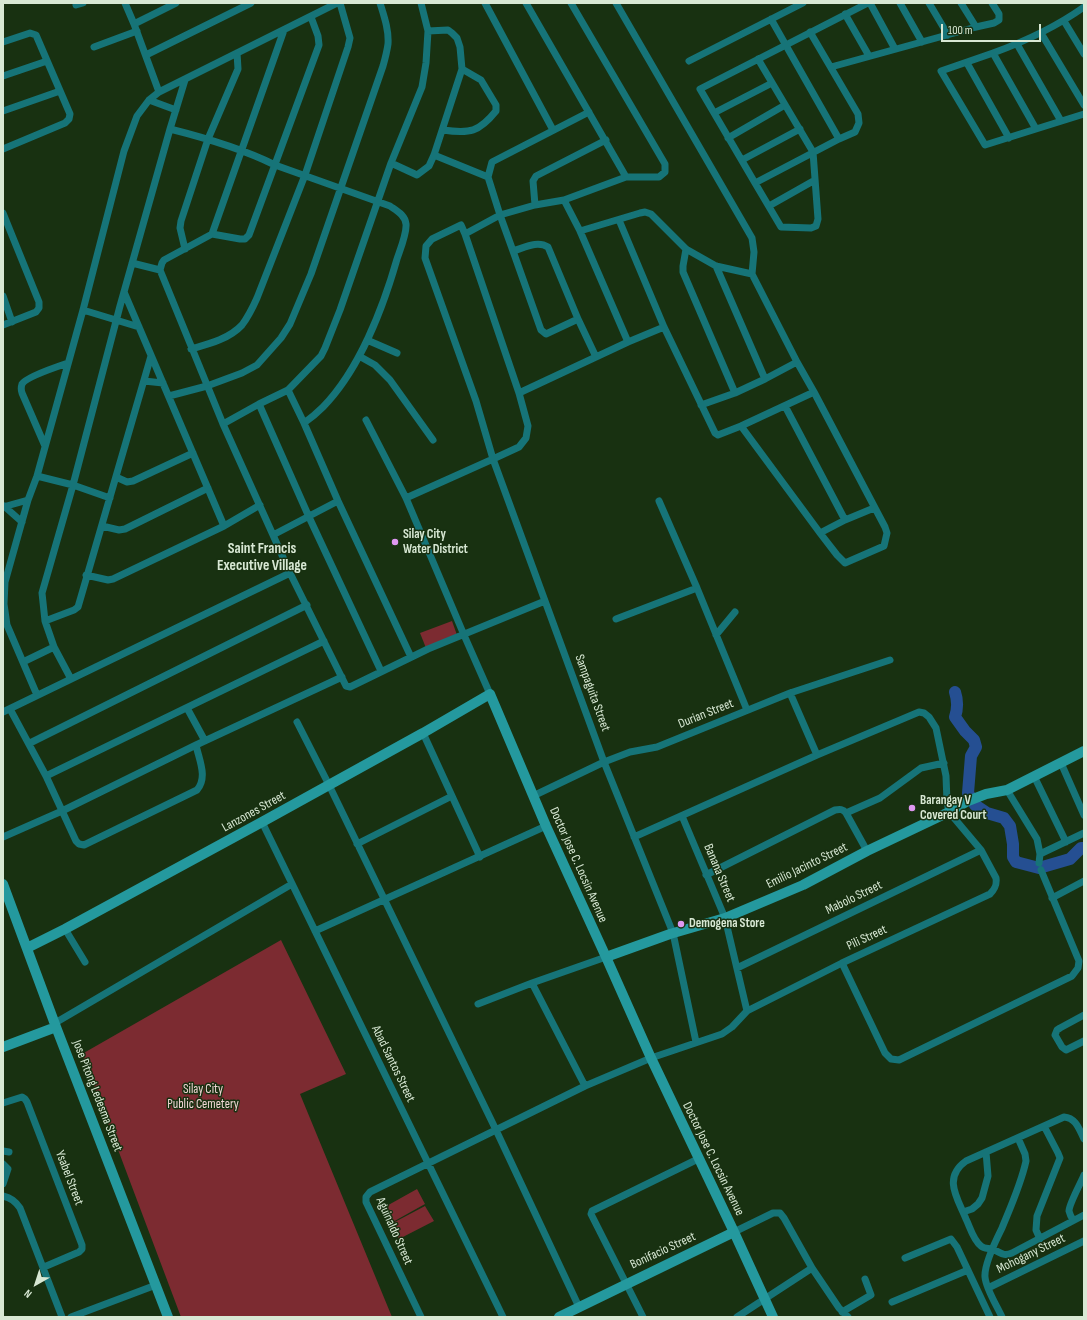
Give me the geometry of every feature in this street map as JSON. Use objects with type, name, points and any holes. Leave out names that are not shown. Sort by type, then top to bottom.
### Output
[{"type":"street","points":[[125,3],[136,28],[159,92]]},
{"type":"street","points":[[94,47],[136,28],[176,3]]},
{"type":"street","points":[[146,55],[251,3]]},
{"type":"street","points":[[37,695],[6,625],[4,604],[5,582],[28,500],[37,476],[124,151],[137,116],[149,100],[159,92],[339,3],[348,29],[350,38],[349,42],[305,175],[257,298],[241,326],[220,340],[191,349]]},
{"type":"street","points":[[169,396],[207,386],[242,373],[257,365],[281,338],[290,324],[310,274],[383,66],[388,34],[380,3]]},
{"type":"street","points":[[224,424],[259,404],[288,390],[321,356],[325,348],[340,310],[391,163],[422,87],[426,63],[428,31],[421,3]]},
{"type":"street","points":[[485,3],[553,130]]},
{"type":"street","points":[[526,3],[626,177]]},
{"type":"street","points":[[406,498],[518,447],[526,438],[528,426],[519,393],[465,234],[500,215],[535,205],[564,200],[626,177],[659,177],[665,172],[665,164],[572,3]]},
{"type":"street","points":[[616,3],[752,238],[754,252],[752,274],[887,533],[884,546],[845,563],[820,533],[741,426]]},
{"type":"street","points":[[689,60],[803,3]]},
{"type":"street","points":[[758,59],[813,152],[818,219],[816,226],[811,228],[781,227],[700,89],[810,32],[845,14],[869,3],[895,49]]},
{"type":"street","points":[[900,3],[922,42]]},
{"type":"street","points":[[929,3],[948,35]]},
{"type":"street","points":[[961,3],[976,27]]},
{"type":"street","points":[[831,67],[976,27],[994,24],[999,20],[999,14],[992,3]]},
{"type":"street","points":[[1084,7],[1064,21],[1017,44],[941,71],[985,145],[1084,114]]},
{"type":"street","points":[[845,14],[869,56]]},
{"type":"street","points":[[311,17],[318,36],[319,45],[250,236],[245,239],[240,239],[212,234],[164,260],[162,263],[160,270],[191,349],[290,573],[346,686],[350,687],[428,648],[464,635],[545,601]]},
{"type":"street","points":[[771,19],[839,139]]},
{"type":"street","points":[[1064,21],[1084,54]]},
{"type":"street","points":[[212,234],[284,30]]},
{"type":"street","points":[[391,163],[417,175],[429,166],[443,130],[462,69],[460,47],[457,38],[448,30],[428,31]]},
{"type":"street","points":[[755,183],[813,152],[855,132],[859,123],[858,114],[810,32]]},
{"type":"street","points":[[3,42],[30,33],[36,35],[70,114],[66,123],[3,149]]},
{"type":"street","points":[[1041,33],[1084,105]]},
{"type":"street","points":[[1017,44],[1061,120]]},
{"type":"street","points":[[185,249],[180,228],[181,221],[208,139],[238,69],[237,53]]},
{"type":"street","points":[[993,53],[1036,129]]},
{"type":"street","points":[[3,76],[47,61]]},
{"type":"street","points":[[967,63],[1009,138]]},
{"type":"street","points":[[443,130],[463,132],[479,129],[496,111],[496,105],[481,80],[462,69]]},
{"type":"street","points":[[71,679],[54,647],[45,620],[41,599],[42,592],[73,485],[116,320],[185,80]]},
{"type":"street","points":[[714,113],[772,83]]},
{"type":"street","points":[[3,111],[60,90]]},
{"type":"street","points":[[149,100],[176,110]]},
{"type":"street","points":[[728,138],[785,105]]},
{"type":"street","points":[[578,319],[546,334],[541,330],[488,177],[492,162],[589,112]]},
{"type":"street","points":[[170,129],[241,150],[390,206],[400,213],[405,219],[406,230],[392,276],[367,340],[359,356],[338,389],[323,408],[304,423]]},
{"type":"street","points":[[742,160],[800,129]]},
{"type":"street","points":[[535,205],[533,181],[536,176],[606,140]]},
{"type":"street","points":[[434,155],[488,177]]},
{"type":"street","points":[[769,206],[815,180]]},
{"type":"street","points":[[564,200],[580,231],[628,342]]},
{"type":"street","points":[[580,231],[645,212],[651,214],[686,249],[716,266],[752,274]]},
{"type":"street","points":[[3,213],[39,302],[39,308],[36,312],[3,325]]},
{"type":"street","points":[[619,220],[664,327],[715,433],[718,435],[741,426],[814,392]]},
{"type":"street","name":"Sampaguita Street","points":[[465,234],[461,225],[432,239],[426,246],[425,258],[476,401],[494,459],[604,762],[673,933],[696,1042]]},
{"type":"street","points":[[513,251],[538,244],[543,244],[548,247],[578,319],[596,357]]},
{"type":"street","points":[[686,249],[682,266],[683,272],[735,393]]},
{"type":"street","points":[[132,263],[160,270]]},
{"type":"street","points":[[716,266],[765,379]]},
{"type":"street","points":[[124,292],[224,526]]},
{"type":"street","points":[[3,296],[12,322]]},
{"type":"street","points":[[82,310],[139,327]]},
{"type":"street","points":[[519,393],[628,342],[664,327]]},
{"type":"street","points":[[367,340],[397,353]]},
{"type":"street","points":[[45,620],[74,610],[78,607],[86,575],[102,526],[151,356]]},
{"type":"street","points":[[359,356],[375,365],[390,380],[433,440]]},
{"type":"street","points":[[701,405],[735,393],[797,362]]},
{"type":"street","points":[[45,446],[21,388],[23,382],[30,378],[68,363]]},
{"type":"street","points":[[144,380],[163,382]]},
{"type":"street","points":[[288,390],[411,657]]},
{"type":"street","points":[[259,404],[381,671]]},
{"type":"street","points":[[785,406],[845,520]]},
{"type":"street","name":"Doctor Jose C. Locsin Avenue","points":[[366,420],[406,498],[546,826],[651,1058],[773,1317]]},
{"type":"street","points":[[116,477],[127,482],[132,481],[193,452]]},
{"type":"street","points":[[37,476],[73,485],[110,498]]},
{"type":"street","points":[[102,526],[119,530],[125,529],[208,488]]},
{"type":"street","points":[[4,507],[28,500]]},
{"type":"street","points":[[273,536],[338,501]]},
{"type":"street","points":[[659,501],[697,588],[747,710]]},
{"type":"street","points":[[86,575],[108,580],[113,579],[224,526],[260,506]]},
{"type":"street","points":[[4,507],[22,522]]},
{"type":"street","points":[[820,533],[845,520],[874,508]]},
{"type":"street","points":[[196,745],[203,776],[197,790],[84,845],[76,841],[30,743],[6,710],[290,573]]},
{"type":"street","points":[[616,619],[697,588]]},
{"type":"street","points":[[30,743],[307,605]]},
{"type":"street","points":[[716,635],[735,612]]},
{"type":"street","points":[[46,776],[324,641]]},
{"type":"street","points":[[22,662],[54,647]]},
{"type":"street","name":"Durian Street","points":[[533,796],[604,762],[630,752],[657,747],[790,693],[890,660]]},
{"type":"street","points":[[3,838],[62,811],[204,741],[342,677]]},
{"type":"street","points":[[790,693],[817,755]]},
{"type":"street","name":"Lanzones Street","points":[[27,948],[65,929],[262,822],[424,733],[490,694]]},
{"type":"street","points":[[187,708],[204,741]]},
{"type":"street","points":[[634,837],[817,755],[919,712],[924,713],[929,717],[936,728],[944,763],[949,812],[981,850]]},
{"type":"street","points":[[297,722],[496,1130],[579,1306]]},
{"type":"street","points":[[424,733],[480,857]]},
{"type":"street","name":"Emilio Jacinto Street","points":[[606,957],[673,933],[725,918],[803,884],[867,851],[949,812],[972,799],[1008,790],[1084,751]]},
{"type":"street","points":[[1061,762],[1084,815]]},
{"type":"street","points":[[846,813],[880,798],[921,768],[944,763]]},
{"type":"street","points":[[1034,776],[1066,842]]},
{"type":"street","points":[[842,962],[885,1053],[891,1059],[899,1060],[1072,976],[1078,968],[1079,961],[1040,866],[1040,854],[1037,839],[1008,790]]},
{"type":"street","points":[[357,844],[452,796]]},
{"type":"street","points":[[706,875],[835,810],[840,809],[844,810],[846,813],[867,851]]},
{"type":"street","name":"Banana Street","points":[[682,816],[725,918],[747,1010]]},
{"type":"street","name":"Abad Santos Street","points":[[262,822],[503,1317]]},
{"type":"street","points":[[315,931],[546,826]]},
{"type":"street","points":[[1040,854],[1084,833]]},
{"type":"street","name":"Pili Street","points":[[747,1010],[842,962],[990,894],[996,886],[996,878],[981,850]]},
{"type":"street","name":"Mabolo Street","points":[[737,968],[981,850]]},
{"type":"street","points":[[1052,898],[1084,881]]},
{"type":"street","name":"Jose Pitong Ledesma Street","points":[[3,884],[55,1025],[168,1317]]},
{"type":"street","points":[[3,1047],[55,1025],[292,884]]},
{"type":"street","points":[[65,929],[85,962]]},
{"type":"street","points":[[478,1004],[606,957]]},
{"type":"street","points":[[532,983],[585,1086]]},
{"type":"street","points":[[428,1163],[585,1086],[651,1058],[722,1034],[732,1027],[747,1010]]},
{"type":"street","points":[[1084,1015],[1057,1030],[1055,1035],[1062,1047],[1066,1050],[1084,1041]]},
{"type":"street","name":"Ysabel Street","points":[[3,1103],[22,1097],[27,1102],[82,1245],[82,1250],[79,1252],[44,1267]]},
{"type":"street","points":[[1084,1138],[1070,1117],[1064,1117],[966,1161],[960,1165],[954,1178],[954,1191],[957,1201],[964,1212],[976,1240],[981,1246],[1002,1254],[1007,1255],[1084,1215]]},
{"type":"street","points":[[1040,1239],[1036,1230],[1038,1216],[1060,1158],[1044,1126]]},
{"type":"street","points":[[1002,1317],[988,1288],[985,1278],[992,1249],[1009,1211],[1026,1161],[1025,1154],[1018,1138]]},
{"type":"street","points":[[964,1212],[972,1209],[982,1198],[988,1176],[986,1152]]},
{"type":"street","points":[[643,1317],[591,1217],[592,1211],[698,1159]]},
{"type":"street","name":"Aguinaldo Street","points":[[421,1317],[366,1202],[366,1197],[370,1192],[428,1163]]},
{"type":"street","points":[[3,1164],[8,1171],[3,1184]]},
{"type":"street","points":[[1073,1220],[1069,1209],[1084,1175]]},
{"type":"street","points":[[3,1196],[16,1202],[20,1208],[62,1317]]},
{"type":"street","name":"Bonifacio Street","points":[[559,1317],[579,1306],[773,1214],[780,1213],[784,1218],[812,1268]]},
{"type":"street","points":[[905,1258],[951,1239],[957,1247],[990,1317]]},
{"type":"street","name":"Mohogany Street","points":[[988,1288],[1084,1241]]},
{"type":"street","points":[[737,1317],[812,1268],[845,1315],[871,1295],[865,1279]]},
{"type":"street","points":[[892,1302],[968,1270]]},
{"type":"street","points":[[71,1317],[156,1285]]},
{"type":"street","points":[[89,1310],[92,1317]]},
{"type":"green space","points":[[452,621],[457,635],[426,648],[420,633]]},
{"type":"green space","name":"Silay City Public Cemetery","points":[[281,940],[346,1074],[300,1094],[392,1317],[181,1317],[82,1054]]},
{"type":"green space","points":[[417,1189],[425,1204],[391,1223],[383,1208]]},
{"type":"green space","points":[[425,1206],[434,1221],[399,1239],[391,1224]]},
{"type":"waterway","points":[[955,692],[957,698],[957,711],[955,717],[965,731],[974,740],[976,747],[971,756],[968,793],[975,805],[987,813],[1004,818],[1010,826],[1013,844],[1013,857],[1016,862],[1039,868],[1070,859],[1081,848],[1084,848]]},
{"type":"place","name":"Silay City Water District","points":[[395,542]]},
{"type":"place","name":"Barangay V Covered Court","points":[[912,808]]},
{"type":"place","name":"Demogena Store","points":[[681,924]]},
{"type":"district","name":"Saint Francis Executive Village","points":[[262,558]]}]
